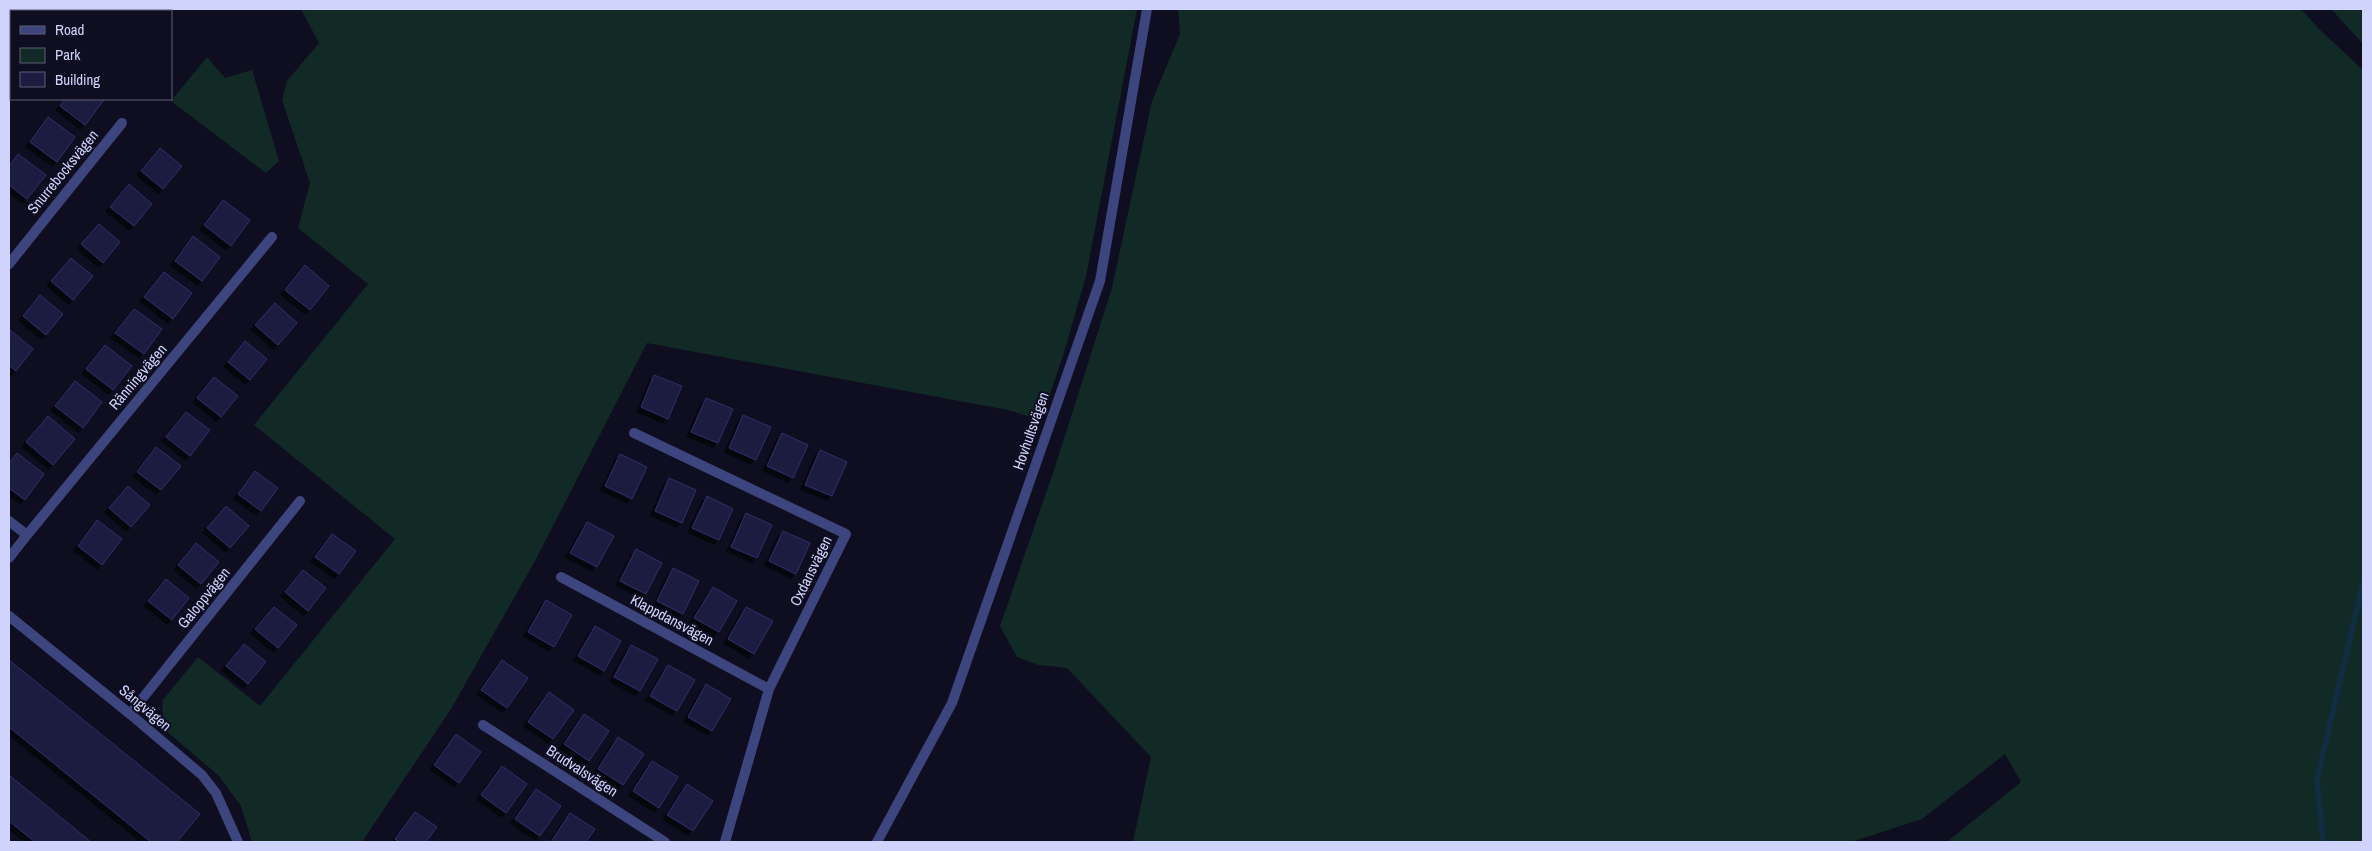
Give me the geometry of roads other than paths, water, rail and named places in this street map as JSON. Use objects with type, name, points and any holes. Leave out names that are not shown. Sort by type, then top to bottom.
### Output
[{"type":"street","name":"Hovhultsvägen","points":[[877,842],[952,703],[1100,281],[1147,9]]},
{"type":"street","name":"Snurrebocksvägen","points":[[9,264],[122,123]]},
{"type":"street","name":"Ränningvägen","points":[[27,535],[272,238]]},
{"type":"street","name":"Oxdansvägen","points":[[634,433],[846,534],[769,689],[724,842]]},
{"type":"street","name":"Galoppvägen","points":[[130,714],[300,500]]},
{"type":"street","points":[[9,521],[27,535],[9,558]]},
{"type":"street","name":"Klappdansvägen","points":[[561,577],[769,689]]},
{"type":"street","name":"Sångvägen","points":[[9,616],[202,775],[216,793],[238,842]]},
{"type":"street","name":"Brudvalsvägen","points":[[483,725],[665,842]]},
{"type":"waterway","points":[[2323,842],[2317,779],[2363,583]]}]
